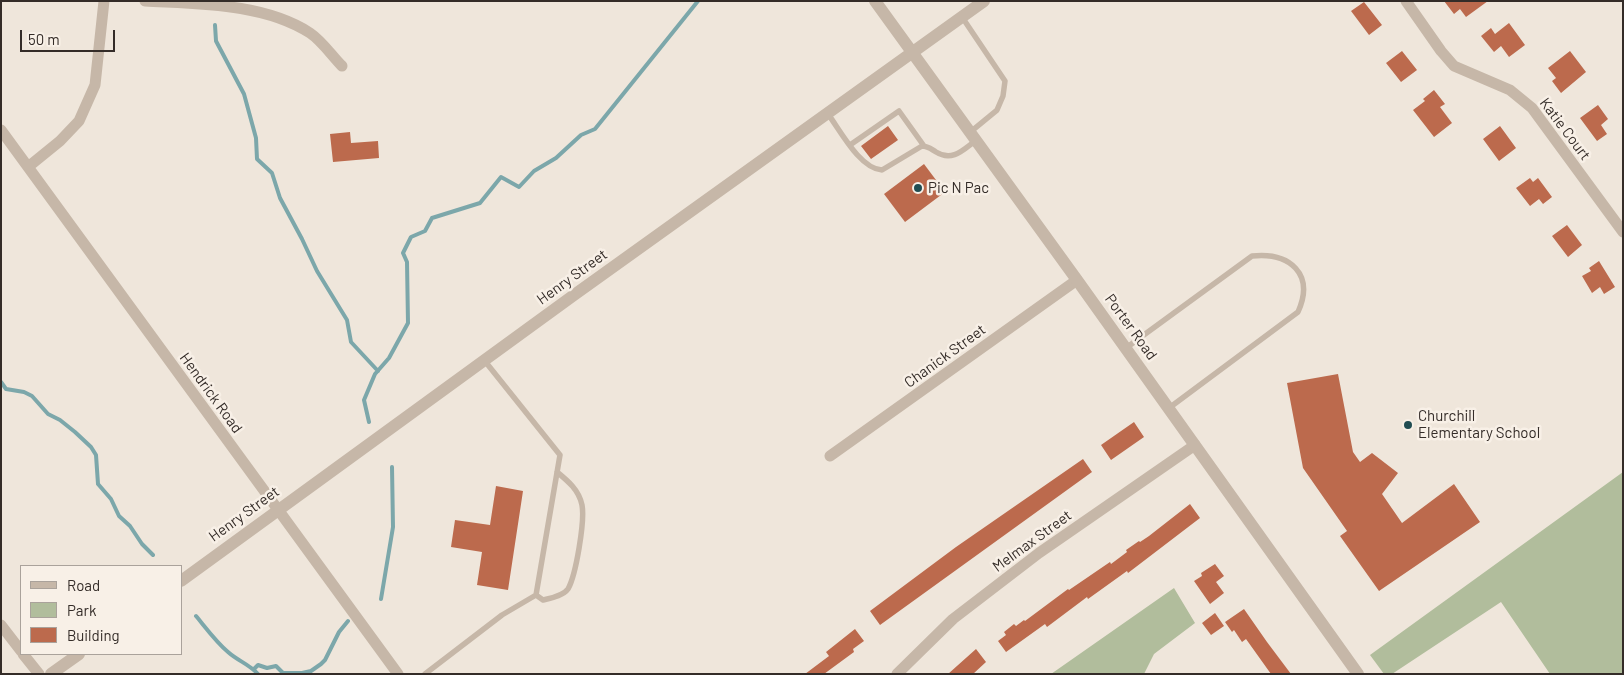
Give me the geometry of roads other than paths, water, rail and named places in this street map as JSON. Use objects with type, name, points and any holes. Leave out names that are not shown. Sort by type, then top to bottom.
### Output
[{"type":"street","points":[[28,167],[60,141],[79,120],[95,85],[104,1]]},
{"type":"street","points":[[145,1],[200,4],[252,11],[283,18],[312,34],[342,66]]},
{"type":"street","name":"Porter Road","points":[[875,1],[1126,348],[1358,674]]},
{"type":"street","name":"Henry Street","points":[[182,579],[984,1]]},
{"type":"street","name":"Katie Court","points":[[1406,1],[1441,51],[1454,66],[1510,90],[1532,108],[1623,232]]},
{"type":"street","name":"Hendrick Road","points":[[1,130],[398,674]]},
{"type":"street","name":"Chanick Street","points":[[830,456],[1077,280]]},
{"type":"street","name":"Melmax Street","points":[[897,674],[953,619],[1040,553],[1195,445]]},
{"type":"street","points":[[1,626],[20,650]]},
{"type":"street","points":[[24,655],[39,674]]},
{"type":"street","points":[[51,674],[78,655]]},
{"type":"lane","points":[[850,145],[899,112],[924,146],[942,156],[949,157],[956,155],[997,110],[1003,96],[1005,81],[962,17]]},
{"type":"lane","points":[[828,114],[860,159],[876,170],[882,170],[924,146]]},
{"type":"lane","points":[[1126,348],[1252,256],[1266,254],[1282,258],[1297,268],[1302,282],[1304,298],[1298,312],[1168,408]]},
{"type":"lane","points":[[484,360],[560,454],[536,595]]},
{"type":"lane","points":[[536,595],[544,600],[557,597],[567,590],[580,548],[582,506],[574,487],[557,472]]},
{"type":"lane","points":[[425,674],[502,614],[536,595]]},
{"type":"waterway","points":[[369,422],[364,400],[375,374],[389,358],[408,323],[407,262],[403,253],[411,237],[425,231],[432,218],[480,203],[501,177],[519,187],[534,171],[556,158],[581,135],[595,129],[698,1]]},
{"type":"waterway","points":[[215,25],[216,41],[244,94],[256,138],[257,159],[272,173],[280,198],[317,271],[347,320],[351,342],[378,371]]},
{"type":"waterway","points":[[1,382],[6,389],[24,392],[32,396],[48,414],[60,420],[91,447],[96,455],[98,484],[111,499],[119,516],[130,526],[142,544],[153,555]]},
{"type":"waterway","points":[[381,599],[393,527],[392,467]]},
{"type":"waterway","points":[[196,616],[224,648],[258,674]]},
{"type":"waterway","points":[[254,669],[258,665],[267,668],[276,666],[283,673],[311,671],[325,660],[339,632],[348,621]]},
{"type":"place","name":"Pic N Pac","points":[[918,188]]},
{"type":"place","name":"Churchill Elementary School","points":[[1408,425]]}]
